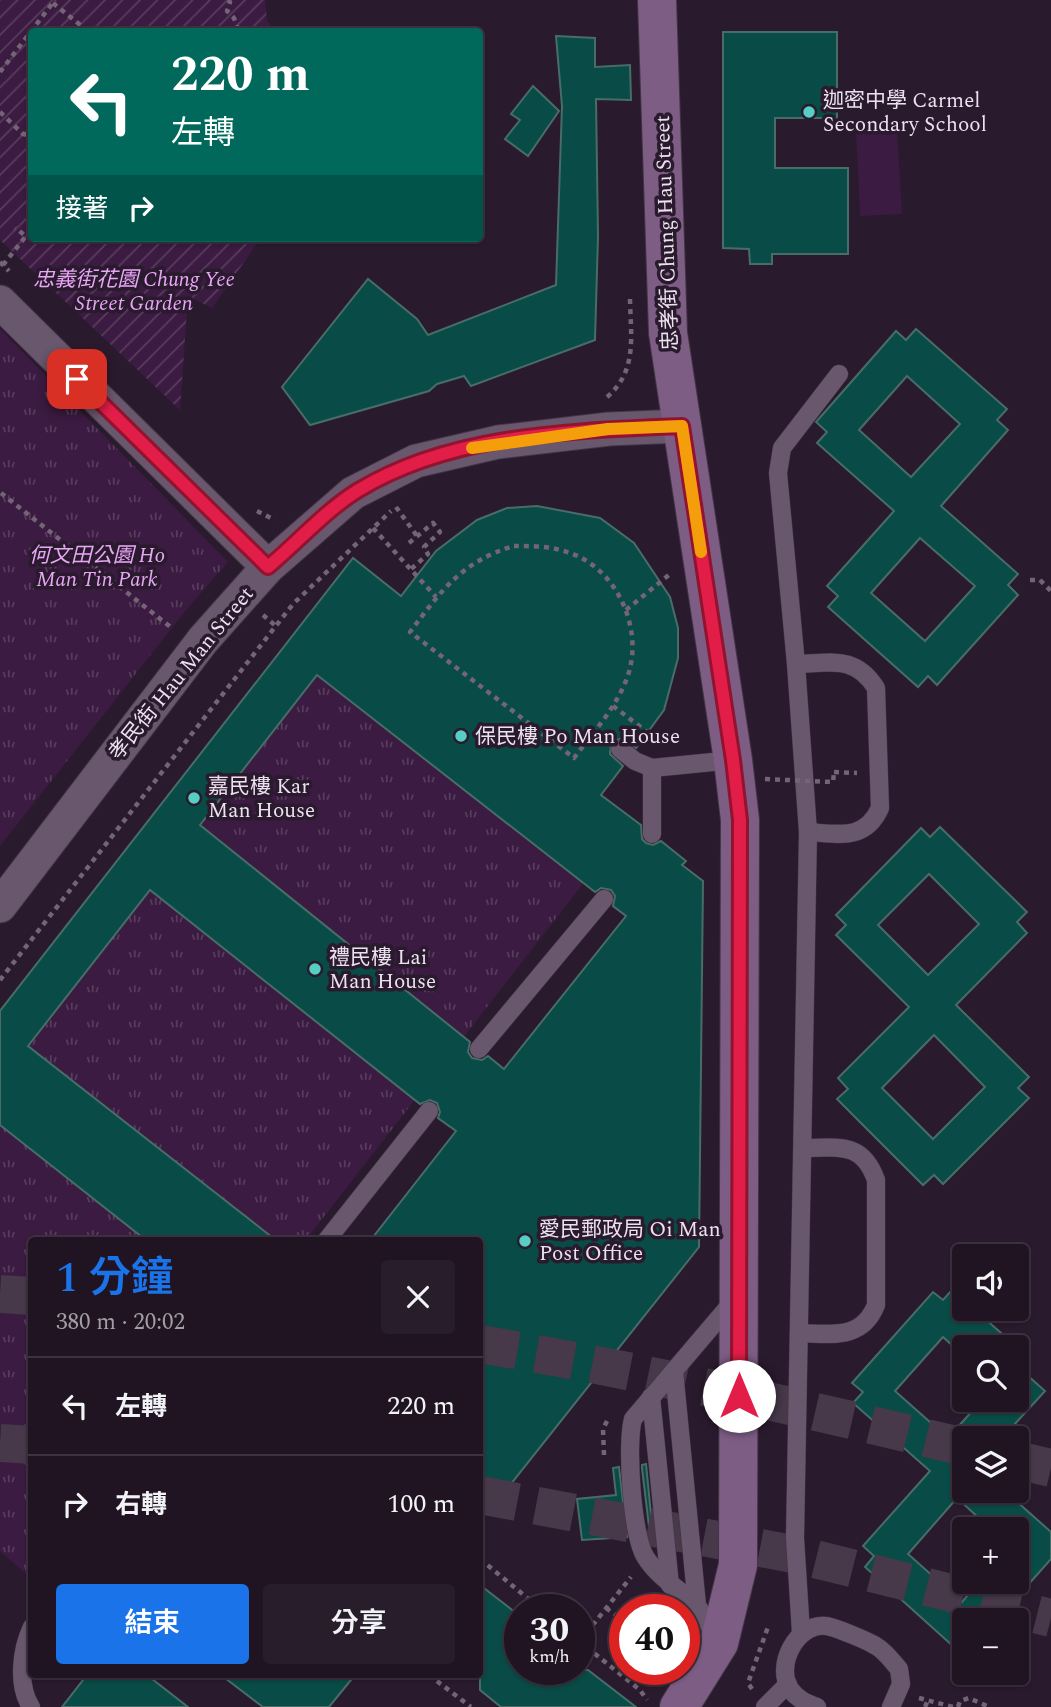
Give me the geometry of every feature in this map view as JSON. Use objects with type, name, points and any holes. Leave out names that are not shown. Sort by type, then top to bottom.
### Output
[{"type":"street","name":"忠孝街 Chung Hau Street","points":[[657,0],[668,333],[740,820],[738,1565],[719,1643],[679,1707]]},
{"type":"street","points":[[6,289],[268,567]]},
{"type":"street","name":"孝民街 Hau Man Street","points":[[0,906],[203,640],[268,567],[353,493],[416,461],[498,442],[608,429],[682,426]]},
{"type":"lane","points":[[801,1633],[795,1538],[807,832],[796,664],[778,473],[782,448],[839,374]]},
{"type":"lane","points":[[796,664],[855,665],[867,674],[876,688],[880,808],[875,820],[855,835],[807,832]]},
{"type":"lane","points":[[620,750],[635,761],[652,768],[733,760]]},
{"type":"lane","points":[[652,768],[652,834]]},
{"type":"lane","points":[[479,1049],[604,899]]},
{"type":"lane","points":[[329,1237],[429,1111]]},
{"type":"lane","points":[[799,1333],[847,1334],[865,1324],[876,1305],[876,1180],[871,1165],[859,1153],[845,1148],[803,1148]]},
{"type":"lane","points":[[682,1594],[645,1558],[638,1536],[628,1437],[633,1419],[740,1294]]},
{"type":"lane","points":[[674,1371],[696,1594]]},
{"type":"lane","points":[[651,1397],[670,1585]]},
{"type":"lane","points":[[700,1610],[719,1643]]},
{"type":"lane","points":[[817,1707],[800,1700],[788,1684],[785,1673],[792,1644],[801,1633],[826,1626],[876,1646],[899,1669],[901,1684],[891,1707]]},
{"type":"lane","points":[[28,1644],[22,1670],[24,1692],[31,1707]]},
{"type":"lane","points":[[765,1707],[788,1684]]},
{"type":"path","points":[[228,0],[230,2],[227,11],[234,18],[238,28]]},
{"type":"path","points":[[34,28],[54,2],[84,28]]},
{"type":"path","points":[[0,72],[28,36]]},
{"type":"path","points":[[0,112],[23,134],[28,135]]},
{"type":"path","points":[[6,289],[1,264],[26,236],[15,228]]},
{"type":"path","points":[[594,399],[607,397],[621,384],[632,358],[630,293]]},
{"type":"path","points":[[1,493],[181,636]]},
{"type":"path","points":[[0,980],[293,604],[396,507],[417,536]]},
{"type":"path","points":[[252,508],[278,522]]},
{"type":"path","points":[[409,543],[433,523],[440,532],[424,547],[428,554],[410,570]]},
{"type":"path","points":[[373,527],[436,597]]},
{"type":"path","points":[[514,546],[567,551],[591,563],[615,590],[626,610],[632,634],[632,656],[627,678],[612,706],[574,758],[410,632],[452,578],[494,552],[514,546]]},
{"type":"path","points":[[626,610],[670,574]]},
{"type":"path","points":[[1030,580],[1040,580],[1051,591]]},
{"type":"path","points":[[612,706],[667,747]]},
{"type":"path","points":[[765,779],[833,782],[834,772]]},
{"type":"path","points":[[483,1561],[523,1594]]},
{"type":"path","points":[[595,1621],[631,1576]]},
{"type":"path","points":[[748,1683],[768,1628]]},
{"type":"path","points":[[595,1654],[640,1690],[656,1707]]},
{"type":"path","points":[[433,1678],[471,1707]]},
{"type":"path","points":[[925,1707],[929,1701],[955,1707],[960,1701],[969,1698],[989,1707]]},
{"type":"green space","name":"忠義街花園 Chung Yee Street Garden","points":[[0,0],[265,0],[267,20],[272,28],[28,28],[28,242],[258,242],[212,308],[188,296],[180,410],[0,240]]},
{"type":"green space","points":[[897,128],[902,214],[860,216],[856,130]]},
{"type":"green space","name":"何文田公園 Ho Man Tin Park","points":[[0,329],[228,562],[186,610],[0,846]]},
{"type":"green space","points":[[351,613],[627,827],[308,1237],[28,1237],[28,1575],[0,1551],[0,1082]]},
{"type":"building","points":[[723,32],[837,32],[837,118],[775,118],[775,168],[848,168],[848,254],[772,254],[772,264],[750,264],[749,249],[723,248]]},
{"type":"building","points":[[556,36],[595,38],[595,67],[630,65],[631,100],[596,99],[598,236],[595,340],[471,386],[464,376],[437,384],[429,391],[310,425],[282,387],[368,279],[417,319],[428,335],[556,285],[562,106]]},
{"type":"building","points":[[533,86],[559,111],[528,156],[505,139],[520,120],[511,114]]},
{"type":"building","points":[[916,329],[1007,409],[997,420],[1008,430],[941,506],[1018,574],[1008,585],[1018,595],[937,685],[928,676],[918,687],[828,607],[838,596],[827,586],[894,511],[817,443],[827,432],[816,422],[896,331],[906,340]],"holes":[[[907,376],[960,424],[911,477],[859,430]],[[920,538],[975,586],[925,641],[871,593]]]},
{"type":"building","points":[[537,506],[600,518],[634,543],[670,597],[678,628],[678,658],[664,710],[636,748],[622,738],[611,742],[610,754],[623,766],[601,795],[641,825],[642,839],[646,843],[653,845],[661,841],[686,861],[682,865],[703,881],[699,1247],[495,1504],[483,1494],[483,1237],[373,1237],[456,1131],[438,1118],[440,1112],[437,1103],[430,1100],[420,1104],[150,890],[28,1046],[272,1237],[142,1237],[0,1125],[0,1011],[353,558],[401,596],[436,551],[477,520],[507,508]],"holes":[[[317,675],[595,892],[601,888],[611,890],[615,896],[613,906],[626,916],[504,1069],[488,1056],[482,1060],[472,1058],[468,1052],[470,1042],[200,825]]]},
{"type":"building","points":[[940,827],[1027,912],[1017,922],[1027,933],[956,1005],[1029,1077],[1018,1088],[1029,1098],[943,1184],[934,1175],[923,1185],[837,1099],[848,1089],[838,1078],[909,1007],[836,935],[846,925],[836,915],[921,828],[930,837]],"holes":[[[929,874],[979,924],[928,975],[878,925]],[[934,1035],[985,1087],[933,1139],[882,1088]]]},
{"type":"building","points":[[952,1290],[952,1321],[988,1321],[1003,1335],[952,1335],[952,1345],[943,1337],[895,1391],[948,1438],[952,1434],[953,1503],[908,1554],[962,1602],[969,1594],[1020,1594],[1008,1608],[952,1608],[952,1645],[865,1567],[874,1556],[863,1546],[930,1471],[853,1403],[863,1392],[852,1383],[933,1292],[943,1300]]},
{"type":"building","points":[[1029,1377],[1045,1391],[1029,1408]]},
{"type":"building","points":[[971,1412],[1026,1412],[1013,1426],[959,1426]]},
{"type":"building","points":[[646,1464],[653,1535],[650,1535],[642,1468],[642,1465]]},
{"type":"building","points":[[619,1467],[627,1537],[582,1540],[577,1499],[616,1495],[613,1468]]},
{"type":"building","points":[[962,1503],[1018,1503],[1051,1532],[1051,1559],[1029,1584],[1029,1517],[978,1517]]},
{"type":"building","points":[[483,1587],[504,1604],[504,1685],[595,1685],[595,1675],[636,1707],[501,1707],[480,1690],[480,1678],[483,1678]]},
{"type":"building","points":[[85,1678],[151,1678],[188,1707],[62,1707]]},
{"type":"building","points":[[225,1678],[353,1678],[329,1707],[263,1707]]},
{"type":"tunnel","points":[[0,1294],[28,1296]]},
{"type":"tunnel","points":[[483,1345],[723,1391],[952,1444]]},
{"type":"tunnel","points":[[0,1443],[28,1445]]},
{"type":"tunnel","points":[[1029,1463],[1051,1468]]},
{"type":"tunnel","points":[[483,1496],[803,1556],[1051,1618]]},
{"type":"slow traffic","points":[[472,448],[498,442],[608,429],[682,426],[701,552]]},
{"type":"place","name":"迦密中學 Carmel Secondary School","points":[[809,112]]},
{"type":"place","name":"保民樓 Po Man House","points":[[461,736]]},
{"type":"place","name":"嘉民樓 Kar Man House","points":[[194,798]]},
{"type":"place","name":"禮民樓 Lai Man House","points":[[315,969]]},
{"type":"place","name":"愛民郵政局 Oi Man Post Office","points":[[525,1241]]},
{"type":"route","points":[[77,379],[268,567],[353,493],[416,461],[498,442],[608,429],[682,426],[740,820],[739,1396]]}]
